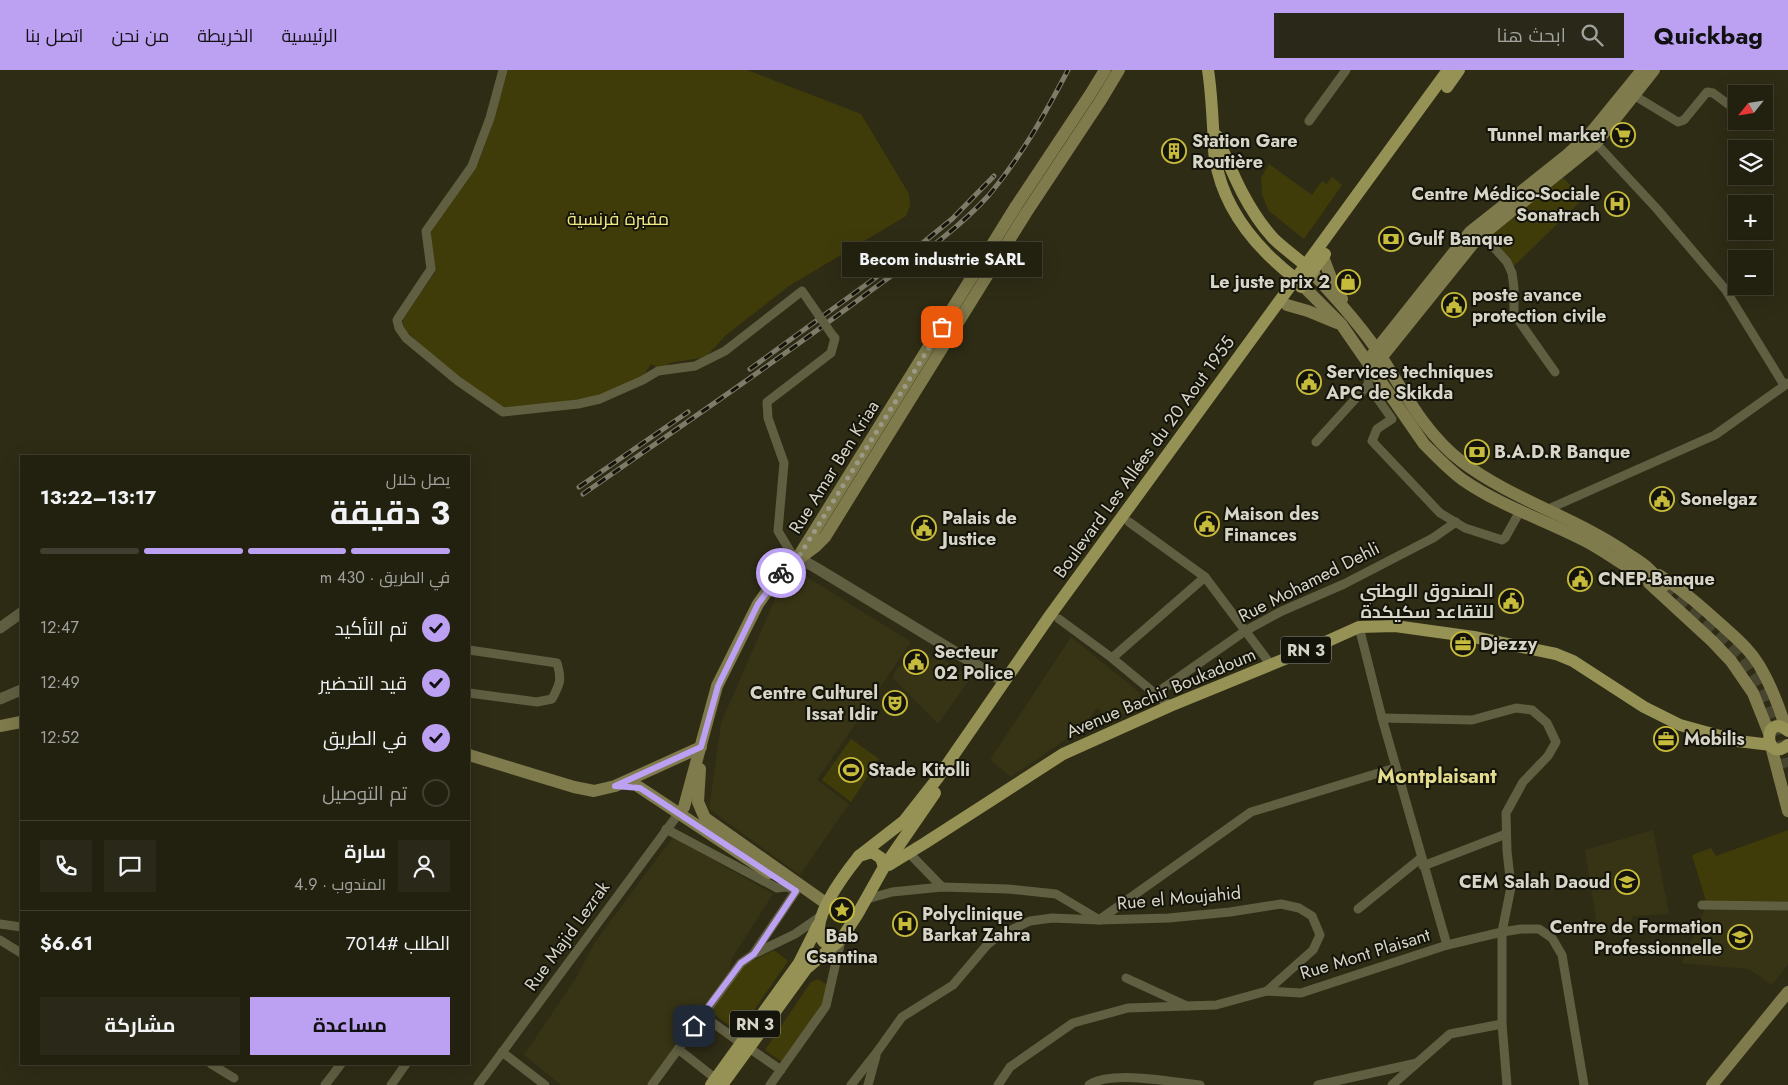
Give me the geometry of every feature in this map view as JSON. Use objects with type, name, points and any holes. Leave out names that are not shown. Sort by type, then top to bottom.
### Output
[{"type":"main road","name":"Rue Amar Ben Kriaa","points":[[796,561],[1016,206],[1105,70]]},
{"type":"main road","name":"Rue Amar Ben Kriaa","points":[[796,561],[815,546],[828,532],[1026,213],[1102,100],[1119,70]]},
{"type":"main road","points":[[1208,70],[1215,158],[1228,200],[1247,232],[1288,279],[1287,291]]},
{"type":"main road","name":"Boulevard Les Allées du 20 Aout 1955","points":[[840,940],[867,899],[884,867],[1007,689],[1288,306],[1300,282],[1448,70]]},
{"type":"main road","name":"Boulevard Les Allées du 20 Aout 1955","points":[[1321,252],[1459,70]]},
{"type":"main road","points":[[1431,289],[1470,232],[1568,155],[1592,139],[1642,70]]},
{"type":"main road","points":[[1370,366],[1431,289],[1476,240],[1592,139],[1635,96],[1654,70]]},
{"type":"main road","points":[[1213,126],[1234,177],[1246,202],[1258,220],[1285,249],[1309,269],[1356,322],[1379,353],[1424,424],[1444,447],[1485,478],[1607,540],[1646,573],[1731,661],[1753,693],[1770,740],[1788,811]]},
{"type":"main road","points":[[1285,249],[1302,254],[1321,252],[1334,286],[1356,322]]},
{"type":"main road","points":[[1275,263],[1300,282],[1341,324],[1424,444],[1441,461],[1464,480],[1520,511],[1589,543],[1646,573],[1675,585],[1750,652],[1765,675],[1780,708],[1787,730]]},
{"type":"main road","name":"Boulevard Les Allées du 20 Aout 1955","points":[[823,912],[858,856],[904,821],[937,779],[1003,682],[1287,291],[1300,282]]},
{"type":"main road","points":[[1288,306],[1308,311],[1341,324]]},
{"type":"main road","points":[[684,807],[718,686],[758,604],[775,580],[796,561]]},
{"type":"main road","name":"Avenue Bachir Boukadoum","points":[[913,851],[1063,754],[1170,706],[1359,626],[1395,626],[1474,637],[1556,654],[1572,661],[1644,707],[1686,728],[1726,736],[1738,741],[1770,740]]},
{"type":"main road","points":[[0,726],[20,722]]},
{"type":"main road","name":"Avenue Bachir Boukadoum","points":[[1770,740],[1775,727],[1787,730]]},
{"type":"main road","name":"Avenue Bachir Boukadoum","points":[[1770,740],[1778,749],[1788,745]]},
{"type":"main road","points":[[470,755],[574,787],[594,791],[615,786],[701,747]]},
{"type":"main road","points":[[701,747],[698,802],[705,818],[823,912]]},
{"type":"main road","points":[[615,786],[640,788],[769,873],[823,912]]},
{"type":"main road","points":[[858,856],[872,852],[913,851],[906,836]]},
{"type":"main road","name":"RN 3","points":[[884,867],[913,851]]},
{"type":"main road","points":[[872,852],[881,858],[884,867]]},
{"type":"main road","points":[[823,912],[819,931],[823,942],[832,944],[840,940]]},
{"type":"main road","name":"RN 3","points":[[719,1084],[799,963],[823,912]]},
{"type":"main road","name":"RN 3","points":[[745,1046],[806,970],[840,940]]},
{"type":"main road","points":[[1712,1085],[1788,992],[1788,984]]},
{"type":"street","points":[[503,70],[490,118],[472,166],[426,231],[430,269],[397,320],[399,328],[406,338],[458,381],[503,412],[578,404],[600,399],[658,371],[695,366],[725,351],[802,291],[835,338],[831,353],[767,402],[768,418],[784,463],[778,531],[796,561],[804,561],[818,569],[1003,682]]},
{"type":"street","points":[[1309,122],[1346,70]]},
{"type":"street","points":[[1635,96],[1678,122],[1684,120],[1707,92],[1713,93],[1728,104]]},
{"type":"street","points":[[1546,510],[1715,435],[1786,384],[1725,289],[1657,209],[1592,139]]},
{"type":"street","points":[[1482,234],[1507,262],[1512,273],[1514,314],[1555,372]]},
{"type":"street","points":[[1316,442],[1368,385],[1370,366]]},
{"type":"street","points":[[1368,385],[1392,419],[1377,429],[1372,442],[1440,513],[1474,531],[1502,540],[1520,511]]},
{"type":"street","points":[[1129,522],[1205,577],[1270,665]]},
{"type":"street","name":"Rue Mohamed Dehli","points":[[1156,694],[1245,631],[1282,611],[1352,580],[1433,538],[1456,522]]},
{"type":"street","points":[[815,546],[818,569]]},
{"type":"street","points":[[1112,658],[1205,577]]},
{"type":"street","points":[[0,628],[20,614]]},
{"type":"street","points":[[1059,619],[1112,658],[1170,706]]},
{"type":"street","points":[[1359,626],[1382,718],[1447,945]]},
{"type":"street","points":[[470,650],[557,664],[561,677],[552,699],[537,702],[470,693]]},
{"type":"street","points":[[0,699],[20,690]]},
{"type":"street","points":[[1382,718],[1472,720],[1516,708],[1532,710],[1547,723],[1556,742],[1548,756],[1523,782],[1506,813],[1511,887],[1502,932],[1502,1024],[1507,1085]]},
{"type":"street","points":[[851,1085],[902,1017],[953,985],[987,945],[998,936],[1030,921],[1052,918],[1099,920],[1251,812],[1396,768]]},
{"type":"street","name":"Rue Majid Lezrak","points":[[478,1085],[684,807]]},
{"type":"street","points":[[666,829],[777,888],[785,894],[788,903]]},
{"type":"street","points":[[1358,909],[1422,862],[1506,834]]},
{"type":"street","points":[[913,851],[942,886]]},
{"type":"street","name":"Rue el Moujahid","points":[[867,899],[892,892],[942,886],[1008,889],[1056,894],[1099,920],[1178,918],[1281,904],[1299,908],[1312,916],[1320,935],[1313,950],[1267,991]]},
{"type":"street","points":[[754,954],[788,903],[793,890],[785,887],[777,888]]},
{"type":"street","points":[[1702,905],[1788,906]]},
{"type":"street","points":[[652,1085],[741,963],[754,954],[794,934],[823,912]]},
{"type":"street","points":[[0,924],[20,926]]},
{"type":"street","name":"Rue Mont Plaisant","points":[[998,1085],[1010,1067],[1073,1023],[1128,1008],[1216,1005],[1267,991],[1301,993],[1447,945],[1502,932],[1539,929],[1552,938],[1562,955],[1584,1085]]},
{"type":"street","points":[[0,940],[20,952]]},
{"type":"street","points":[[770,1085],[826,1006],[840,940]]},
{"type":"street","points":[[1126,978],[1190,1007]]},
{"type":"street","points":[[702,1015],[781,1070]]},
{"type":"street","points":[[1392,1085],[1450,1034],[1502,1024]]},
{"type":"street","points":[[678,1049],[719,1084]]},
{"type":"street","points":[[502,1052],[545,1085]]},
{"type":"street","points":[[868,1085],[877,1052]]},
{"type":"street","points":[[1318,1085],[1417,1063]]},
{"type":"street","points":[[213,1065],[234,1078]]},
{"type":"street","points":[[324,1085],[340,1065]]},
{"type":"street","points":[[396,1083],[405,1065]]},
{"type":"street","points":[[1088,1085],[1093,1082],[1123,1077],[1200,1085]]},
{"type":"shaded area","points":[[807,577],[911,642],[817,780],[849,804],[800,875],[709,809],[721,723],[783,581]]},
{"type":"shaded area","points":[[1071,637],[1140,693],[1140,706],[1112,721],[1097,708],[1081,729],[1011,777],[990,760]]},
{"type":"shaded area","points":[[935,654],[971,677],[938,724],[892,677],[900,665],[916,678]]},
{"type":"shaded area","name":"CEM Salah Daoud","points":[[1653,830],[1669,914],[1633,916],[1625,932],[1598,933],[1585,850]]},
{"type":"shaded area","points":[[673,837],[773,894],[732,958],[729,972],[648,1085],[561,1085],[524,1055],[576,978],[595,942]]},
{"type":"shaded area","name":"Centre de Formation Professionnelle","points":[[1705,909],[1788,911],[1788,964],[1772,985],[1749,969],[1682,963]]},
{"type":"green space","name":"مقبرة فرنسية","points":[[508,70],[747,70],[861,114],[909,194],[910,205],[906,216],[789,286],[725,336],[706,357],[669,363],[665,367],[658,368],[651,364],[642,378],[597,397],[505,409],[448,370],[403,328],[403,319],[435,272],[430,233],[479,161]]},
{"type":"green space","points":[[1269,164],[1312,195],[1322,181],[1327,184],[1332,177],[1342,185],[1304,239],[1269,211],[1262,195],[1261,178]]},
{"type":"green space","points":[[1563,178],[1584,198],[1514,266],[1488,236]]},
{"type":"green space","name":"Stade Kitolli","points":[[851,739],[879,759],[851,802],[822,780]]},
{"type":"green space","points":[[1788,830],[1788,901],[1706,901],[1692,855],[1711,848],[1716,856]]},
{"type":"green space","points":[[774,950],[788,961],[739,1032],[709,1011],[743,966]]},
{"type":"green space","points":[[818,979],[827,985],[824,1004],[782,1062],[765,1050],[811,982]]},
{"type":"tunnel","points":[[1664,586],[1725,640],[1755,677],[1767,699],[1779,732],[1788,767]]},
{"type":"railway","points":[[583,494],[795,346],[930,248],[961,223],[989,195],[1012,166],[1068,70]]},
{"type":"railway","points":[[914,250],[952,219],[994,176]]},
{"type":"railway","points":[[750,369],[900,260]]},
{"type":"railway","points":[[579,487],[688,412]]},
{"type":"way so far","points":[[781,573],[796,561],[942,327]]},
{"type":"place","name":"Tunnel market","points":[[1623,135]]},
{"type":"place","name":"Station Gare Routière","points":[[1174,151]]},
{"type":"place","name":"Centre Médico-Sociale Sonatrach","points":[[1617,204]]},
{"type":"place","name":"Gulf Banque","points":[[1391,239]]},
{"type":"place","name":"Le juste prix 2","points":[[1348,282]]},
{"type":"place","name":"poste avance protection civile","points":[[1454,305]]},
{"type":"place","name":"Becom industrie SARL","points":[[942,327]]},
{"type":"place","name":"Services techniques APC de Skikda","points":[[1309,382]]},
{"type":"place","name":"B.A.D.R Banque","points":[[1477,452]]},
{"type":"place","name":"Sonelgaz","points":[[1662,499]]},
{"type":"place","name":"Maison des Finances","points":[[1207,524]]},
{"type":"place","name":"Palais de Justice","points":[[924,528]]},
{"type":"place","name":"CNEP-Banque","points":[[1580,579]]},
{"type":"place","name":"الصندوق الوطني للتقاعد سكيكدة","points":[[1511,601]]},
{"type":"place","name":"Djezzy","points":[[1463,644]]},
{"type":"place","name":"Secteur 02 Police","points":[[916,662]]},
{"type":"place","name":"Centre Culturel Issat Idir","points":[[895,703]]},
{"type":"place","name":"Mobilis","points":[[1666,739]]},
{"type":"place","name":"Stade Kitolli","points":[[851,770]]},
{"type":"place","name":"CEM Salah Daoud","points":[[1627,882]]},
{"type":"place","name":"Bab Csantina","points":[[842,910]]},
{"type":"place","name":"Polyclinique Barkat Zahra","points":[[905,924]]},
{"type":"place","name":"Centre de Formation Professionnelle","points":[[1740,937]]},
{"type":"district","name":"Montplaisant","points":[[1437,776]]},
{"type":"route","points":[[694,1026],[730,976],[741,963],[754,954],[796,891],[640,788],[615,786],[701,747],[718,686],[758,604],[781,573]]}]
